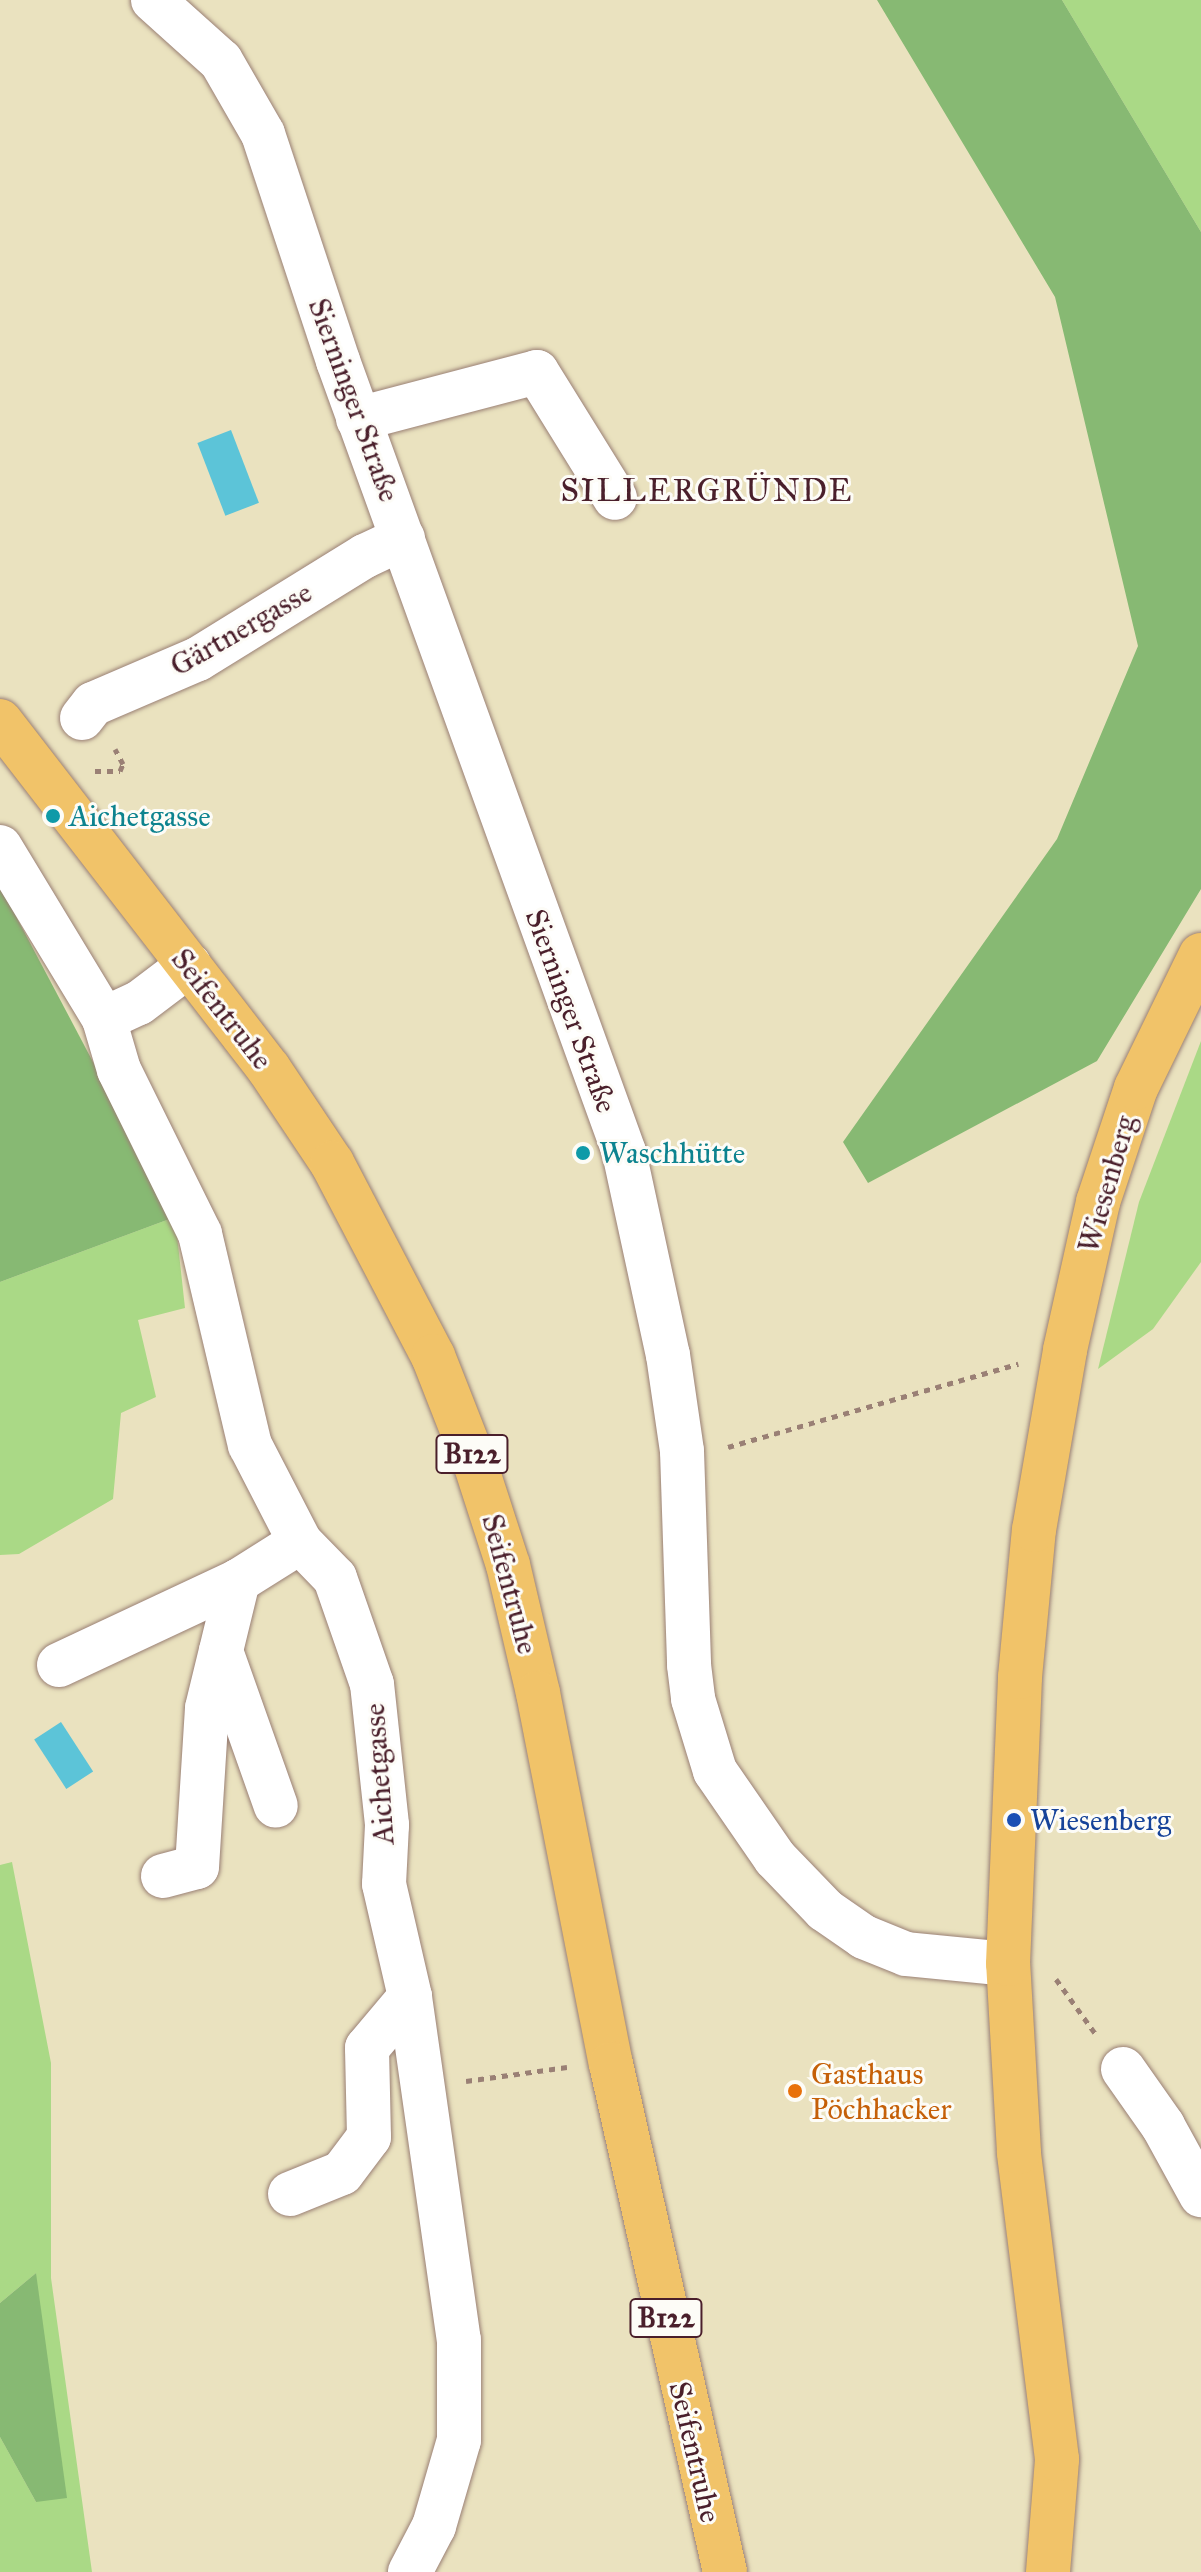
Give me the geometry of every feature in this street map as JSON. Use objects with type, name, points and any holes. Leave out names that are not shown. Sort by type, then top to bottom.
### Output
[{"type":"main road","name":"Seifentruhe","points":[[0,721],[269,1069],[332,1163],[406,1300],[476,1466],[508,1565],[535,1679],[611,2064],[725,2572]]},
{"type":"main road","name":"Wiesenberg","points":[[1048,2572],[1057,2459],[1019,2152],[1008,1964],[1020,1677],[1034,1530],[1065,1350],[1098,1202],[1136,1088],[1201,955]]},
{"type":"street","name":"Sierninger Straße","points":[[153,0],[221,61],[263,134],[358,419],[624,1152],[668,1355],[682,1451],[693,1699],[715,1771],[736,1809],[815,1899],[864,1937],[906,1954],[1008,1964]]},
{"type":"street","points":[[358,419],[537,372],[615,498]]},
{"type":"street","name":"Gärtnergasse","points":[[82,718],[93,704],[198,659],[365,556],[403,538]]},
{"type":"street","name":"Aichetgasse","points":[[0,847],[104,1019],[119,1070],[200,1234],[250,1445],[300,1542],[335,1578],[372,1684],[387,1825],[384,1884],[410,1997],[425,2088],[454,2296],[461,2402],[449,2483],[410,2572]]},
{"type":"street","points":[[104,1019],[139,1003],[189,965]]},
{"type":"street","points":[[59,1665],[238,1581],[300,1542]]},
{"type":"street","points":[[163,1876],[197,1867],[207,1708],[238,1581]]},
{"type":"street","points":[[221,1651],[276,1806]]},
{"type":"street","points":[[290,2194],[342,2173],[369,2137],[367,2048],[410,1997]]},
{"type":"street","points":[[1123,2069],[1163,2126],[1201,2195]]},
{"type":"path","points":[[682,1451],[758,1442],[1065,1350]]},
{"type":"path","points":[[1008,1964],[1049,1970],[1123,2069]]},
{"type":"path","points":[[425,2088],[611,2064]]},
{"type":"green space","points":[[877,0],[1062,0],[1201,232],[1201,889],[1097,1061],[868,1183],[843,1142],[1057,839],[1138,646],[1055,297]]},
{"type":"green space","points":[[1062,0],[1201,0],[1201,232]]},
{"type":"green space","points":[[0,886],[175,1217],[0,1282]]},
{"type":"green space","points":[[1201,1041],[1201,1262],[1153,1329],[1098,1369],[1139,1202]]},
{"type":"green space","points":[[175,1217],[185,1308],[138,1320],[156,1397],[121,1413],[113,1499],[19,1554],[0,1555],[0,1282]]},
{"type":"green space","points":[[12,1862],[51,2063],[51,2278],[92,2572],[0,2572],[0,2437],[36,2502],[36,2273],[0,2303],[0,1865]]},
{"type":"green space","points":[[36,2273],[67,2498],[36,2502],[0,2437],[0,2303]]},
{"type":"water","points":[[231,430],[259,503],[225,516],[197,443]]},
{"type":"water","points":[[61,1722],[93,1771],[66,1789],[34,1739]]},
{"type":"place","name":"Aichetgasse","points":[[53,816]]},
{"type":"place","name":"Waschhütte","points":[[583,1153]]},
{"type":"place","name":"Wiesenberg","points":[[1014,1820]]},
{"type":"place","name":"Gasthaus Pöchhacker","points":[[795,2091]]},
{"type":"district","name":"SILLERGRÜNDE","points":[[707,491]]}]
